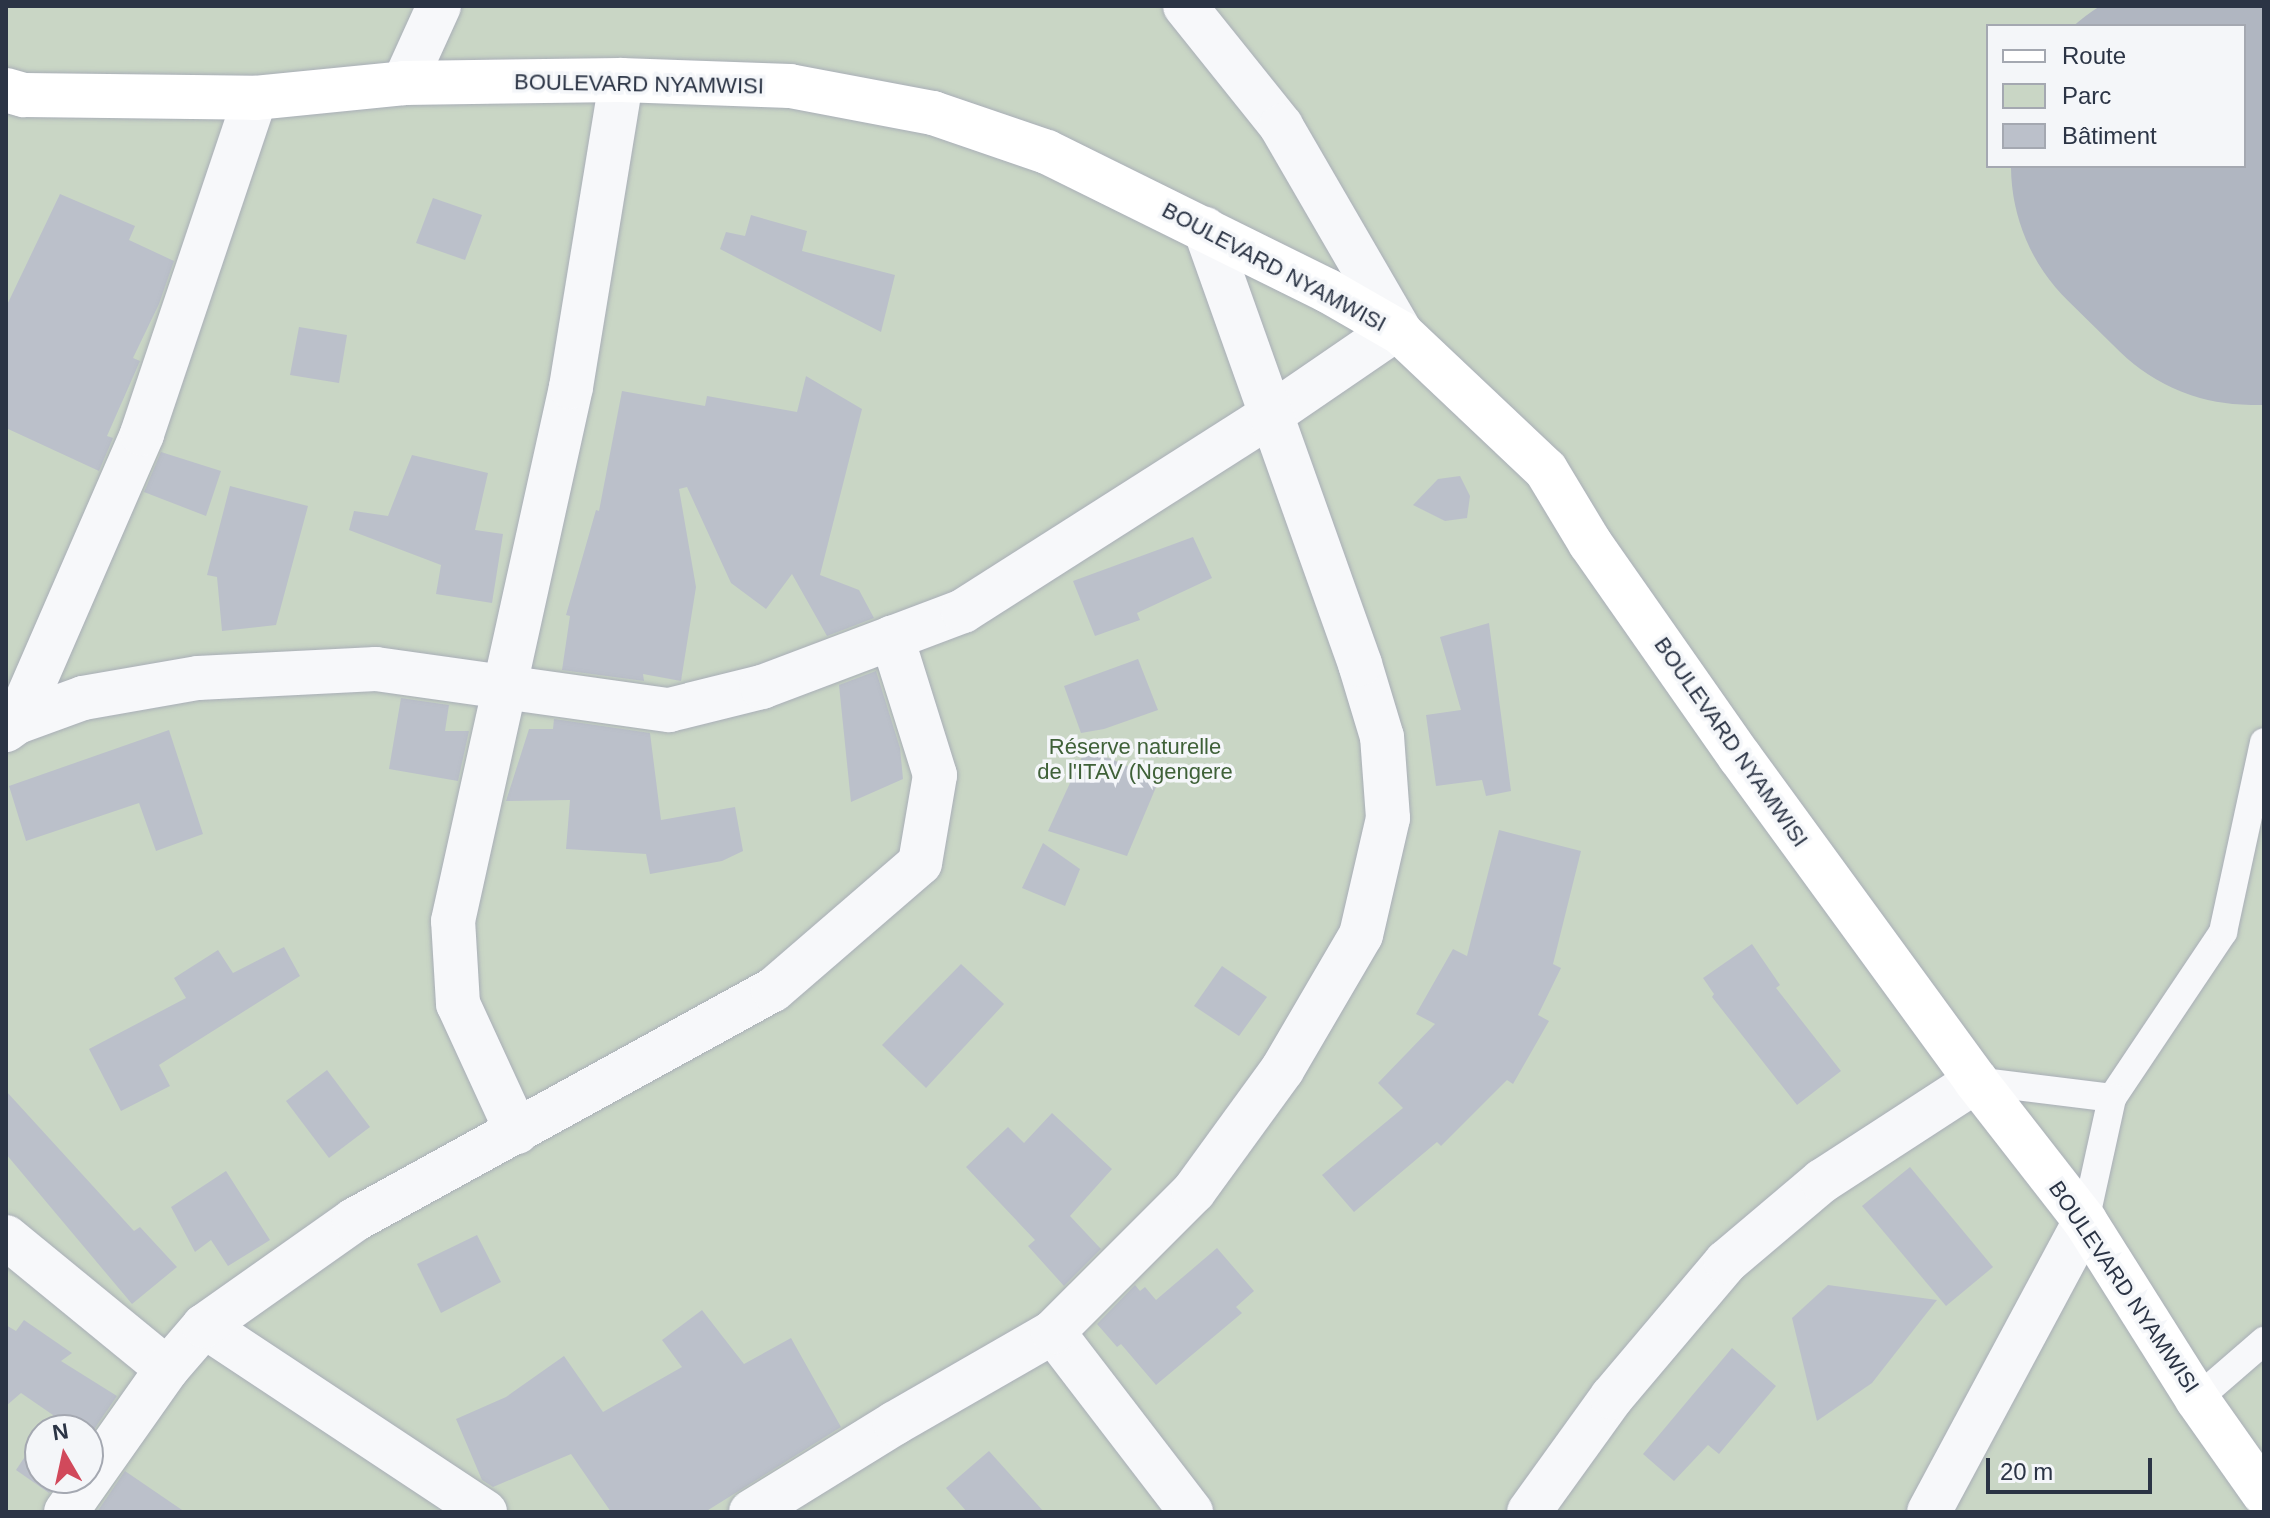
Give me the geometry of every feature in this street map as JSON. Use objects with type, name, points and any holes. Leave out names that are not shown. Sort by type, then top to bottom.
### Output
[{"type":"main road","name":"BOULEVARD NYAMWISI","points":[[6,90],[24,95],[255,98],[404,83],[621,80],[790,86],[933,113],[1047,152],[1328,291],[1397,332],[1546,470],[1590,543],[1731,744],[1976,1081],[2085,1221],[2197,1399],[2264,1494]]},
{"type":"street","points":[[404,83],[439,6]]},
{"type":"street","points":[[11,726],[83,698],[198,678],[376,669],[669,710],[762,687],[963,611],[1397,332],[1281,126],[1185,6]]},
{"type":"street","points":[[517,1132],[458,1004],[453,921],[571,387],[621,80]]},
{"type":"street","points":[[11,726],[142,434],[255,98]]},
{"type":"street","points":[[751,1512],[895,1423],[1053,1332],[1194,1191],[1282,1070],[1361,935],[1388,818],[1382,737],[1360,664],[1205,229]]},
{"type":"street","points":[[66,1512],[167,1369],[204,1326],[354,1220],[773,990],[920,863],[935,775],[892,638]]},
{"type":"street","points":[[1529,1512],[1612,1397],[1726,1262],[1822,1181],[1976,1081]]},
{"type":"street","points":[[1929,1512],[2085,1221]]},
{"type":"street","points":[[6,1237],[167,1369]]},
{"type":"street","points":[[204,1326],[485,1512]]},
{"type":"street","points":[[1053,1332],[1191,1512]]},
{"type":"lane","points":[[2085,1221],[2112,1098],[2223,932],[2264,742]]},
{"type":"lane","points":[[1976,1081],[2112,1098]]},
{"type":"lane","points":[[2197,1399],[2264,1341]]},
{"type":"green space","name":"Réserve naturelle de l'ITAV (Ngengere","points":[[6,6],[2264,6],[2264,1512],[6,1512]]},
{"type":"building","points":[[60,194],[135,226],[129,240],[174,261],[159,304],[133,358],[140,361],[107,436],[113,438],[99,471],[6,428],[6,307]]},
{"type":"building","points":[[433,198],[482,215],[465,260],[416,243]]},
{"type":"building","points":[[751,215],[807,231],[802,251],[895,275],[881,332],[720,249],[726,232],[745,236]]},
{"type":"building","points":[[299,327],[347,335],[339,383],[290,375]]},
{"type":"building","points":[[806,376],[862,409],[820,575],[859,590],[874,618],[827,636],[792,574],[766,609],[731,583],[687,487],[679,489],[696,587],[681,681],[643,674],[644,681],[562,670],[570,616],[566,615],[596,510],[599,511],[622,391],[705,406],[707,396],[797,412]]},
{"type":"building","points":[[161,452],[221,471],[206,516],[144,492]]},
{"type":"building","points":[[412,455],[488,473],[475,530],[503,534],[492,603],[436,594],[441,565],[349,530],[354,511],[388,516]]},
{"type":"building","points":[[1460,476],[1470,496],[1467,518],[1445,521],[1413,505],[1438,479]]},
{"type":"building","points":[[230,486],[308,506],[276,625],[222,631],[217,577],[207,575]]},
{"type":"building","points":[[1193,537],[1212,578],[1137,613],[1140,620],[1095,636],[1073,581]]},
{"type":"building","points":[[1489,623],[1511,791],[1486,796],[1482,780],[1436,786],[1426,715],[1461,710],[1440,637]]},
{"type":"building","points":[[1138,659],[1158,710],[1104,729],[1081,733],[1064,686]]},
{"type":"building","points":[[876,671],[900,748],[903,779],[851,802],[839,685]]},
{"type":"building","points":[[401,698],[449,705],[445,731],[469,731],[458,781],[389,769]]},
{"type":"building","points":[[554,719],[650,733],[661,820],[735,807],[743,851],[722,861],[650,874],[646,854],[566,849],[570,800],[506,801],[529,729],[553,729]]},
{"type":"building","points":[[169,730],[203,834],[156,851],[139,803],[26,841],[9,786]]},
{"type":"building","points":[[1086,748],[1159,780],[1127,856],[1048,831]]},
{"type":"building","points":[[1499,830],[1581,851],[1553,964],[1561,968],[1538,1015],[1549,1021],[1513,1084],[1507,1080],[1441,1146],[1437,1142],[1354,1212],[1322,1175],[1403,1108],[1378,1083],[1435,1024],[1416,1014],[1453,949],[1467,956]]},
{"type":"building","points":[[1043,843],[1080,869],[1065,906],[1022,888]]},
{"type":"building","points":[[1752,944],[1780,985],[1776,988],[1841,1071],[1797,1105],[1712,997],[1714,994],[1703,978]]},
{"type":"building","points":[[284,947],[300,976],[159,1065],[170,1086],[121,1111],[89,1049],[186,998],[174,978],[218,950],[233,973]]},
{"type":"building","points":[[961,964],[1004,1004],[926,1088],[882,1045]]},
{"type":"building","points":[[1222,966],[1267,997],[1239,1036],[1194,1006]]},
{"type":"building","points":[[327,1070],[370,1127],[329,1158],[286,1101]]},
{"type":"building","points":[[6,1091],[134,1231],[140,1227],[177,1267],[132,1304],[6,1154]]},
{"type":"building","points":[[1052,1113],[1112,1169],[1070,1216],[1101,1249],[1064,1286],[1028,1246],[1035,1240],[966,1167],[1008,1127],[1024,1143]]},
{"type":"building","points":[[1910,1167],[1993,1267],[1946,1306],[1862,1206]]},
{"type":"building","points":[[226,1171],[270,1240],[228,1266],[211,1240],[195,1252],[171,1207]]},
{"type":"building","points":[[477,1235],[501,1282],[441,1313],[417,1264]]},
{"type":"building","points":[[1217,1248],[1254,1291],[1236,1307],[1242,1313],[1156,1385],[1121,1344],[1117,1347],[1097,1324],[1135,1285],[1140,1291],[1145,1287],[1156,1300]]},
{"type":"building","points":[[1828,1285],[1937,1300],[1872,1383],[1817,1421],[1792,1318]]},
{"type":"building","points":[[702,1310],[744,1364],[791,1338],[841,1427],[705,1512],[611,1512],[571,1454],[493,1487],[482,1480],[456,1419],[506,1397],[564,1356],[603,1412],[682,1367],[662,1340]]},
{"type":"building","points":[[24,1320],[72,1353],[61,1361],[117,1396],[104,1415],[52,1414],[21,1393],[6,1406],[6,1325],[16,1331]]},
{"type":"building","points":[[1732,1348],[1776,1386],[1719,1454],[1708,1445],[1674,1481],[1643,1454]]},
{"type":"building","points":[[989,1451],[1044,1512],[967,1512],[946,1488]]},
{"type":"building","points":[[24,1458],[24,1476],[16,1470]]},
{"type":"building","points":[[125,1471],[185,1512],[97,1512]]},
{"type":"runway","points":[[2201,168],[2251,217]]}]
